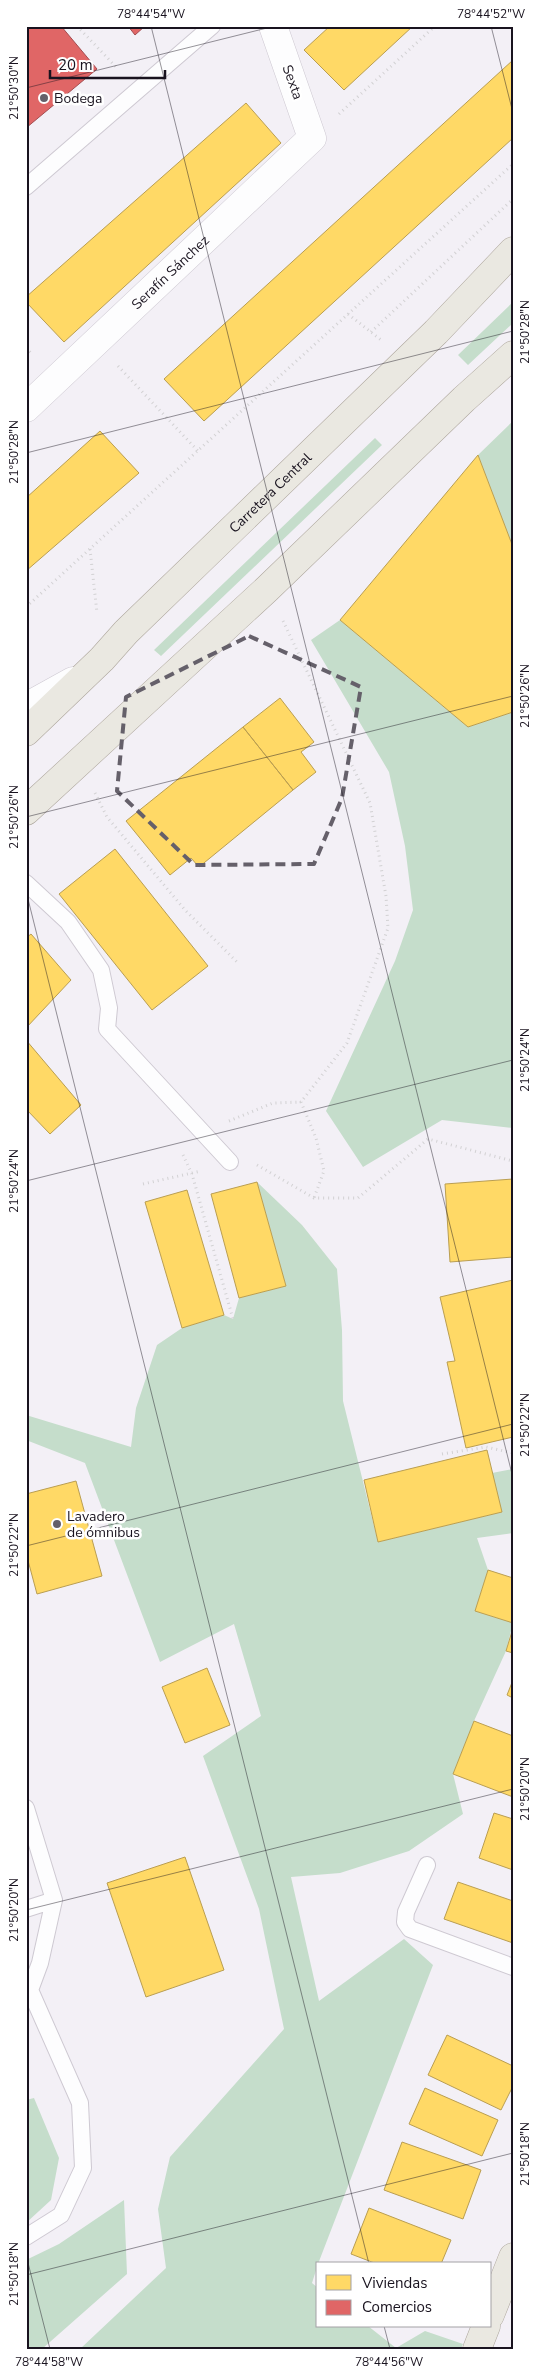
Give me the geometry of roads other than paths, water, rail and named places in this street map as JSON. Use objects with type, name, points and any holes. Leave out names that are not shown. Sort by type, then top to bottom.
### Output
[{"type":"main road","name":"Carretera Central","points":[[26,732],[126,632],[406,361],[513,251]]},
{"type":"main road","points":[[26,812],[268,589],[464,399],[513,356]]},
{"type":"main road","points":[[492,2310],[513,2257]]},
{"type":"main road","points":[[477,2349],[485,2328]]},
{"type":"street","name":"Sexta","points":[[273,26],[312,138]]},
{"type":"street","name":"Serafín Sánchez","points":[[26,408],[312,138]]},
{"type":"street","points":[[26,707],[93,666]]},
{"type":"lane","points":[[26,187],[212,26]]},
{"type":"lane","points":[[26,883],[68,922],[101,970],[109,1008],[106,1029],[230,1162]]},
{"type":"lane","points":[[26,1808],[54,1900],[40,1963],[30,1990],[80,2102],[83,2168],[61,2215],[26,2237]]},
{"type":"lane","points":[[427,1865],[406,1912],[405,1922],[410,1929],[513,1967]]},
{"type":"lane","points":[[26,1909],[54,1900]]},
{"type":"place","name":"Bodega","points":[[44,98]]},
{"type":"place","name":"Lavadero de ómnibus","points":[[57,1524]]}]
